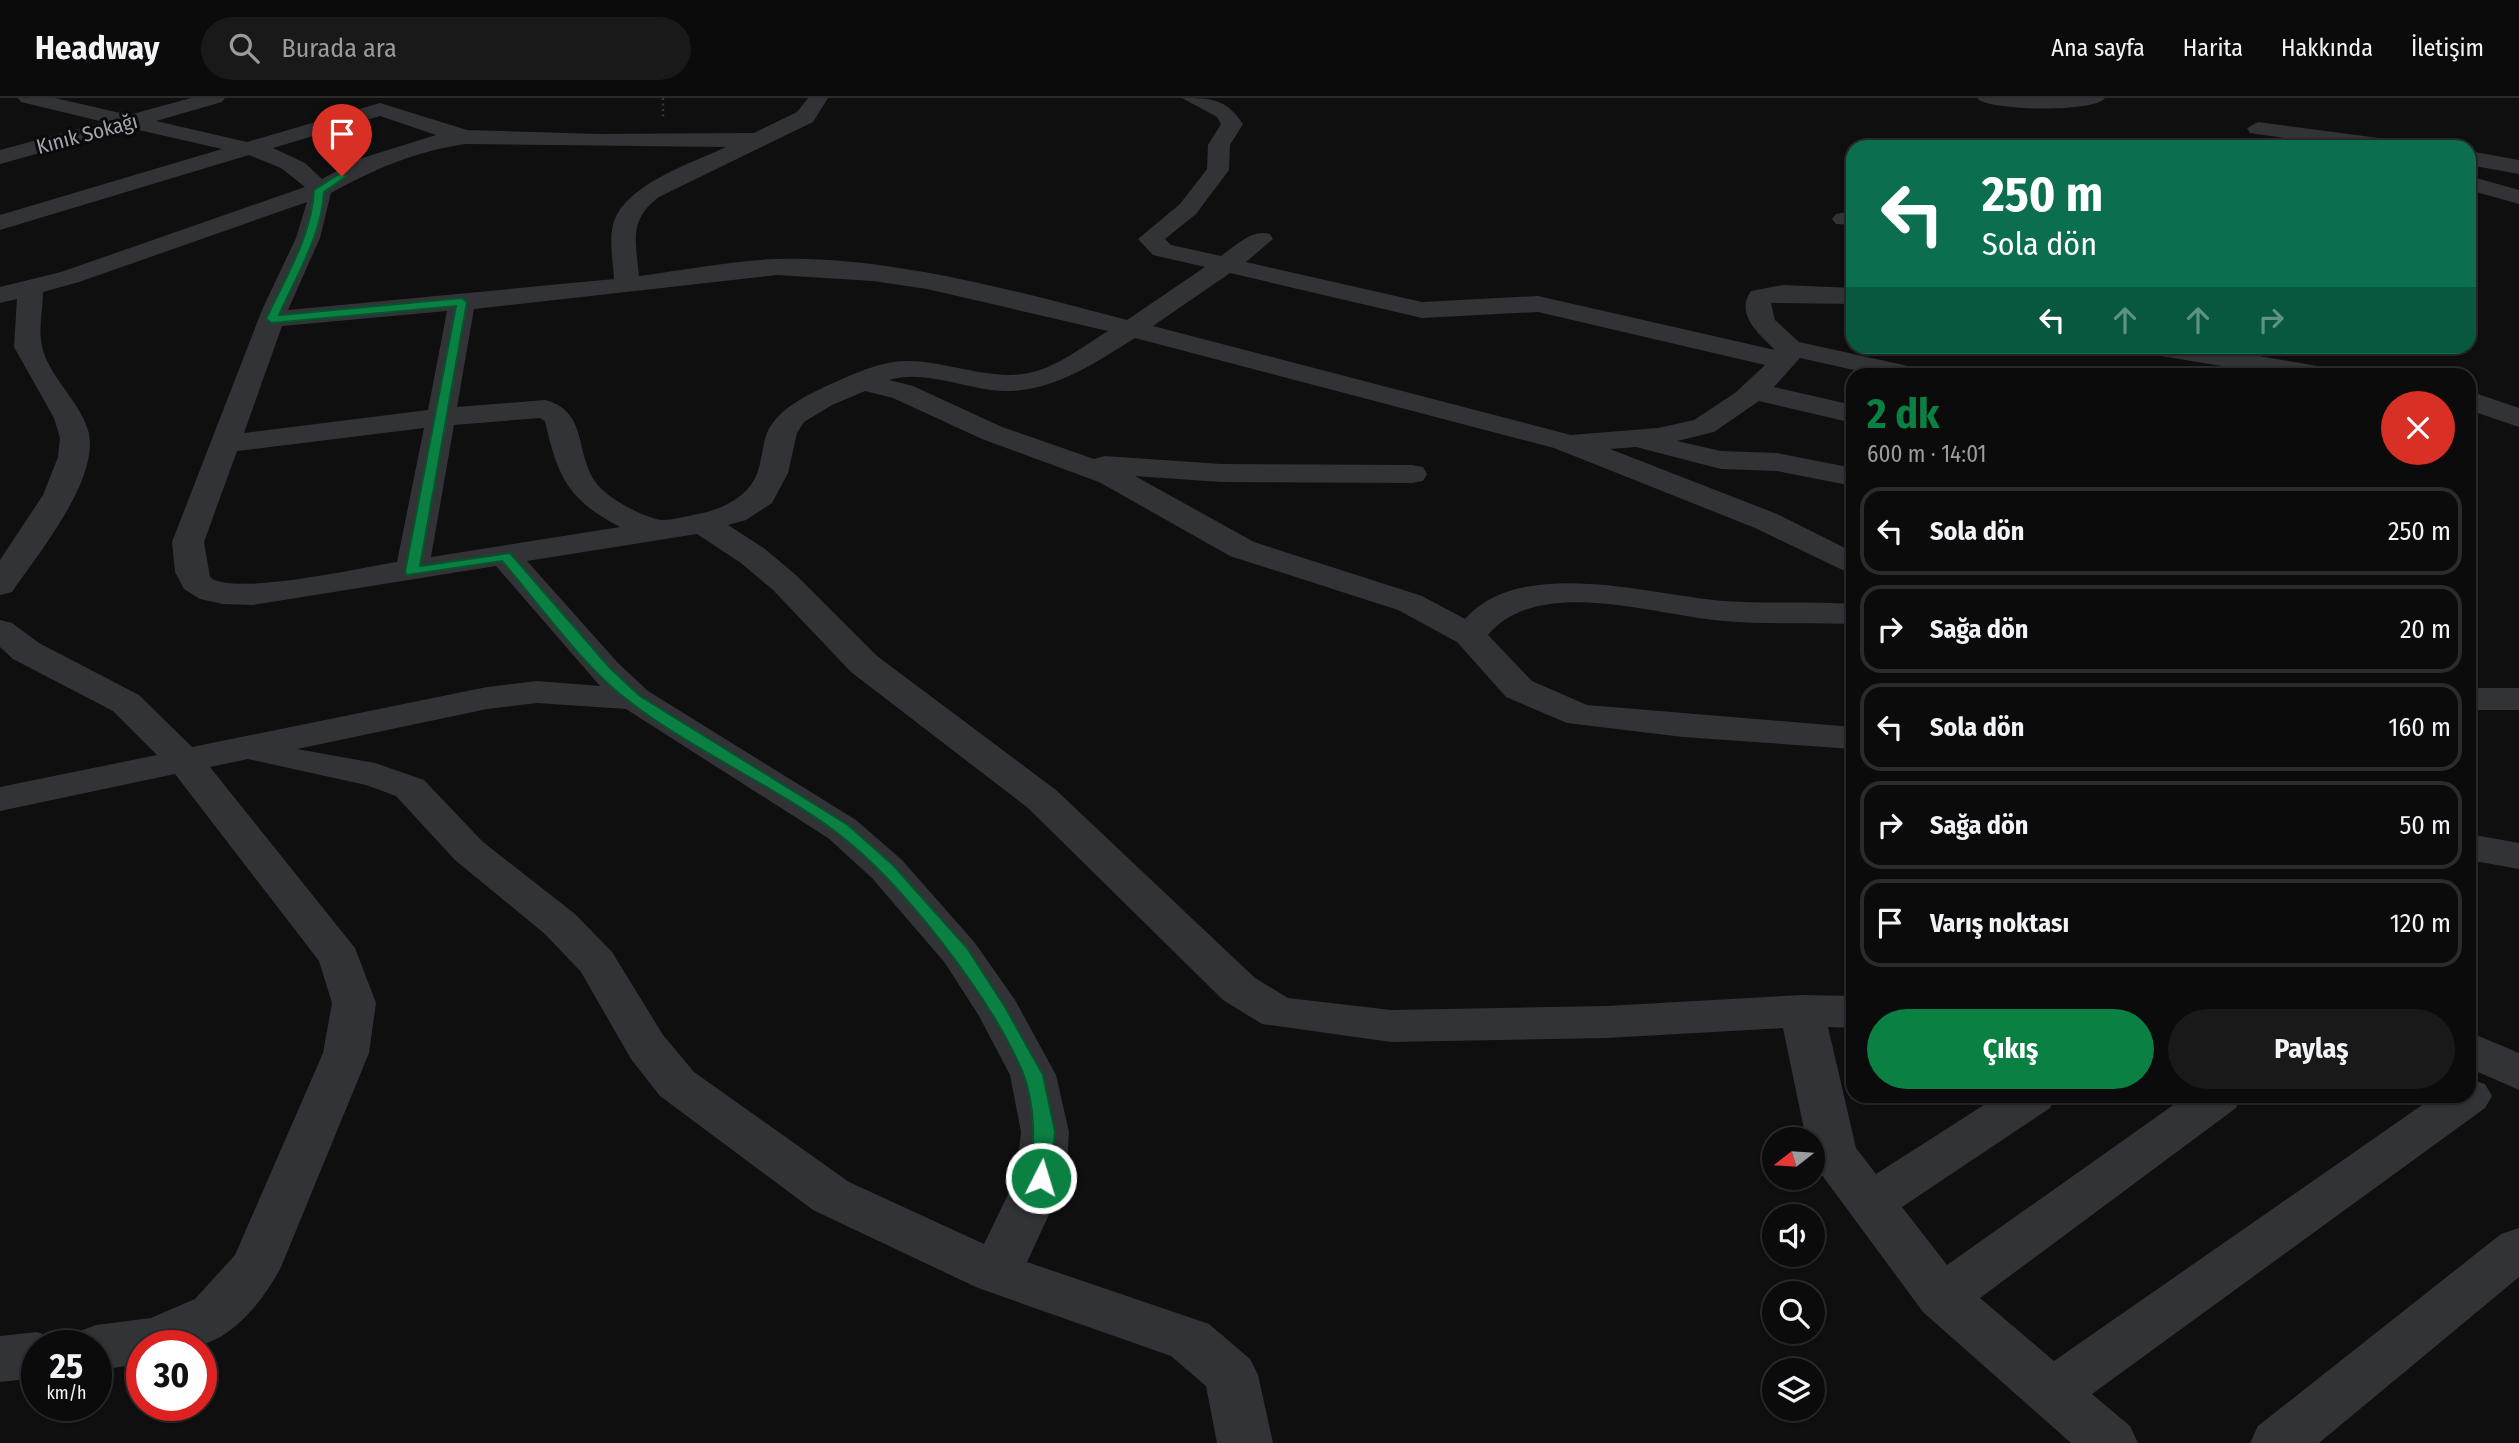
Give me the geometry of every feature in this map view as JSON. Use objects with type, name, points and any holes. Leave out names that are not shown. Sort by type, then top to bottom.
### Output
[{"type":"street","points":[[28,98],[247,148],[291,163],[319,190],[318,207],[308,238],[272,319],[188,542],[188,569],[202,589],[218,595],[253,596],[412,572],[703,523],[735,513],[761,496],[773,473],[782,432],[794,415],[822,399],[863,382],[877,373],[895,370],[919,370],[981,380],[1030,382],[1054,373],[1132,330],[1261,239]]},
{"type":"street","name":"Kınık Sokağı","points":[[0,158],[215,98]]},
{"type":"street","points":[[627,285],[623,223],[630,207],[651,192],[805,117],[818,98]]},
{"type":"street","points":[[1192,98],[1225,113],[1232,124],[1218,151],[1218,170],[1188,209],[1150,239],[1162,250],[1422,310],[1538,304],[1788,355],[1869,368]]},
{"type":"street","points":[[1987,98],[2058,103],[2095,98]]},
{"type":"street","points":[[2245,107],[2246,116],[2258,128],[2283,140]]},
{"type":"street","points":[[0,223],[380,109],[465,137]]},
{"type":"street","points":[[2258,128],[2344,140]]},
{"type":"street","points":[[0,295],[30,288],[319,190],[342,176],[402,150],[465,137],[598,141],[756,140]]},
{"type":"street","points":[[2476,159],[2519,167]]},
{"type":"street","points":[[2476,185],[2519,197]]},
{"type":"street","points":[[272,319],[462,302],[777,267],[836,269],[928,281],[1132,330],[1565,442],[1766,521],[1846,561]]},
{"type":"street","points":[[0,585],[60,494],[72,462],[76,436],[27,343],[32,309],[30,288]]},
{"type":"street","points":[[1788,355],[1759,316],[1757,304],[1760,297],[1783,293],[1846,297]]},
{"type":"street","points":[[412,572],[462,302]]},
{"type":"street","points":[[2197,354],[2281,368]]},
{"type":"street","points":[[1565,442],[1658,437],[1704,426],[1753,391],[1788,355]]},
{"type":"street","points":[[863,382],[903,392],[992,433],[1082,464],[1142,490],[1242,549],[1410,603],[1469,635],[1519,689],[1580,715],[1683,726],[1846,738]]},
{"type":"street","points":[[1753,391],[1846,412]]},
{"type":"street","points":[[2476,403],[2519,418]]},
{"type":"street","points":[[225,444],[441,417],[545,409],[559,417],[577,481],[592,499],[656,531]]},
{"type":"street","points":[[1630,439],[1721,460],[1777,462],[1846,476]]},
{"type":"street","points":[[1082,464],[1221,473],[1412,474]]},
{"type":"street","points":[[703,523],[754,556],[778,577],[864,664],[1042,800],[1239,989],[1278,1013],[1391,1026],[1606,1022],[1846,1012]]},
{"type":"street","points":[[505,556],[605,671],[635,699],[842,829],[887,869],[960,953],[999,1011],[1033,1075],[1045,1132],[1041,1178],[996,1273]]},
{"type":"street","points":[[1469,635],[1490,613],[1528,599],[1571,593],[1609,594],[1723,611],[1846,614]]},
{"type":"street","points":[[0,630],[26,652],[126,703],[184,762],[218,799],[341,958],[354,1003],[346,1053],[255,1267],[214,1314],[157,1340],[112,1346]]},
{"type":"street","points":[[0,799],[487,698],[537,692],[635,699]]},
{"type":"street","points":[[2476,699],[2519,699]]},
{"type":"street","points":[[251,747],[296,761],[375,775],[410,788],[469,850],[560,924],[597,962],[647,1047],[677,1084],[831,1196],[996,1273],[1190,1340],[1231,1375],[1245,1443]]},
{"type":"street","points":[[2490,850],[2496,836],[2519,828]]},
{"type":"street","points":[[1802,1012],[1833,1154],[1942,1297],[2110,1443]]},
{"type":"street","points":[[1870,1203],[2022,1103]]},
{"type":"street","points":[[1942,1297],[2209,1103]]},
{"type":"street","points":[[2052,1392],[2450,1103]]},
{"type":"street","points":[[2278,1443],[2519,1248]]},
{"type":"street","points":[[0,1359],[21,1357]]},
{"type":"route","points":[[342,176],[319,190],[321,195],[308,238],[272,319],[462,302],[412,572],[505,556],[605,671],[635,699],[842,829],[887,869],[960,953],[999,1011],[1033,1075],[1045,1132],[1041,1178]]}]
